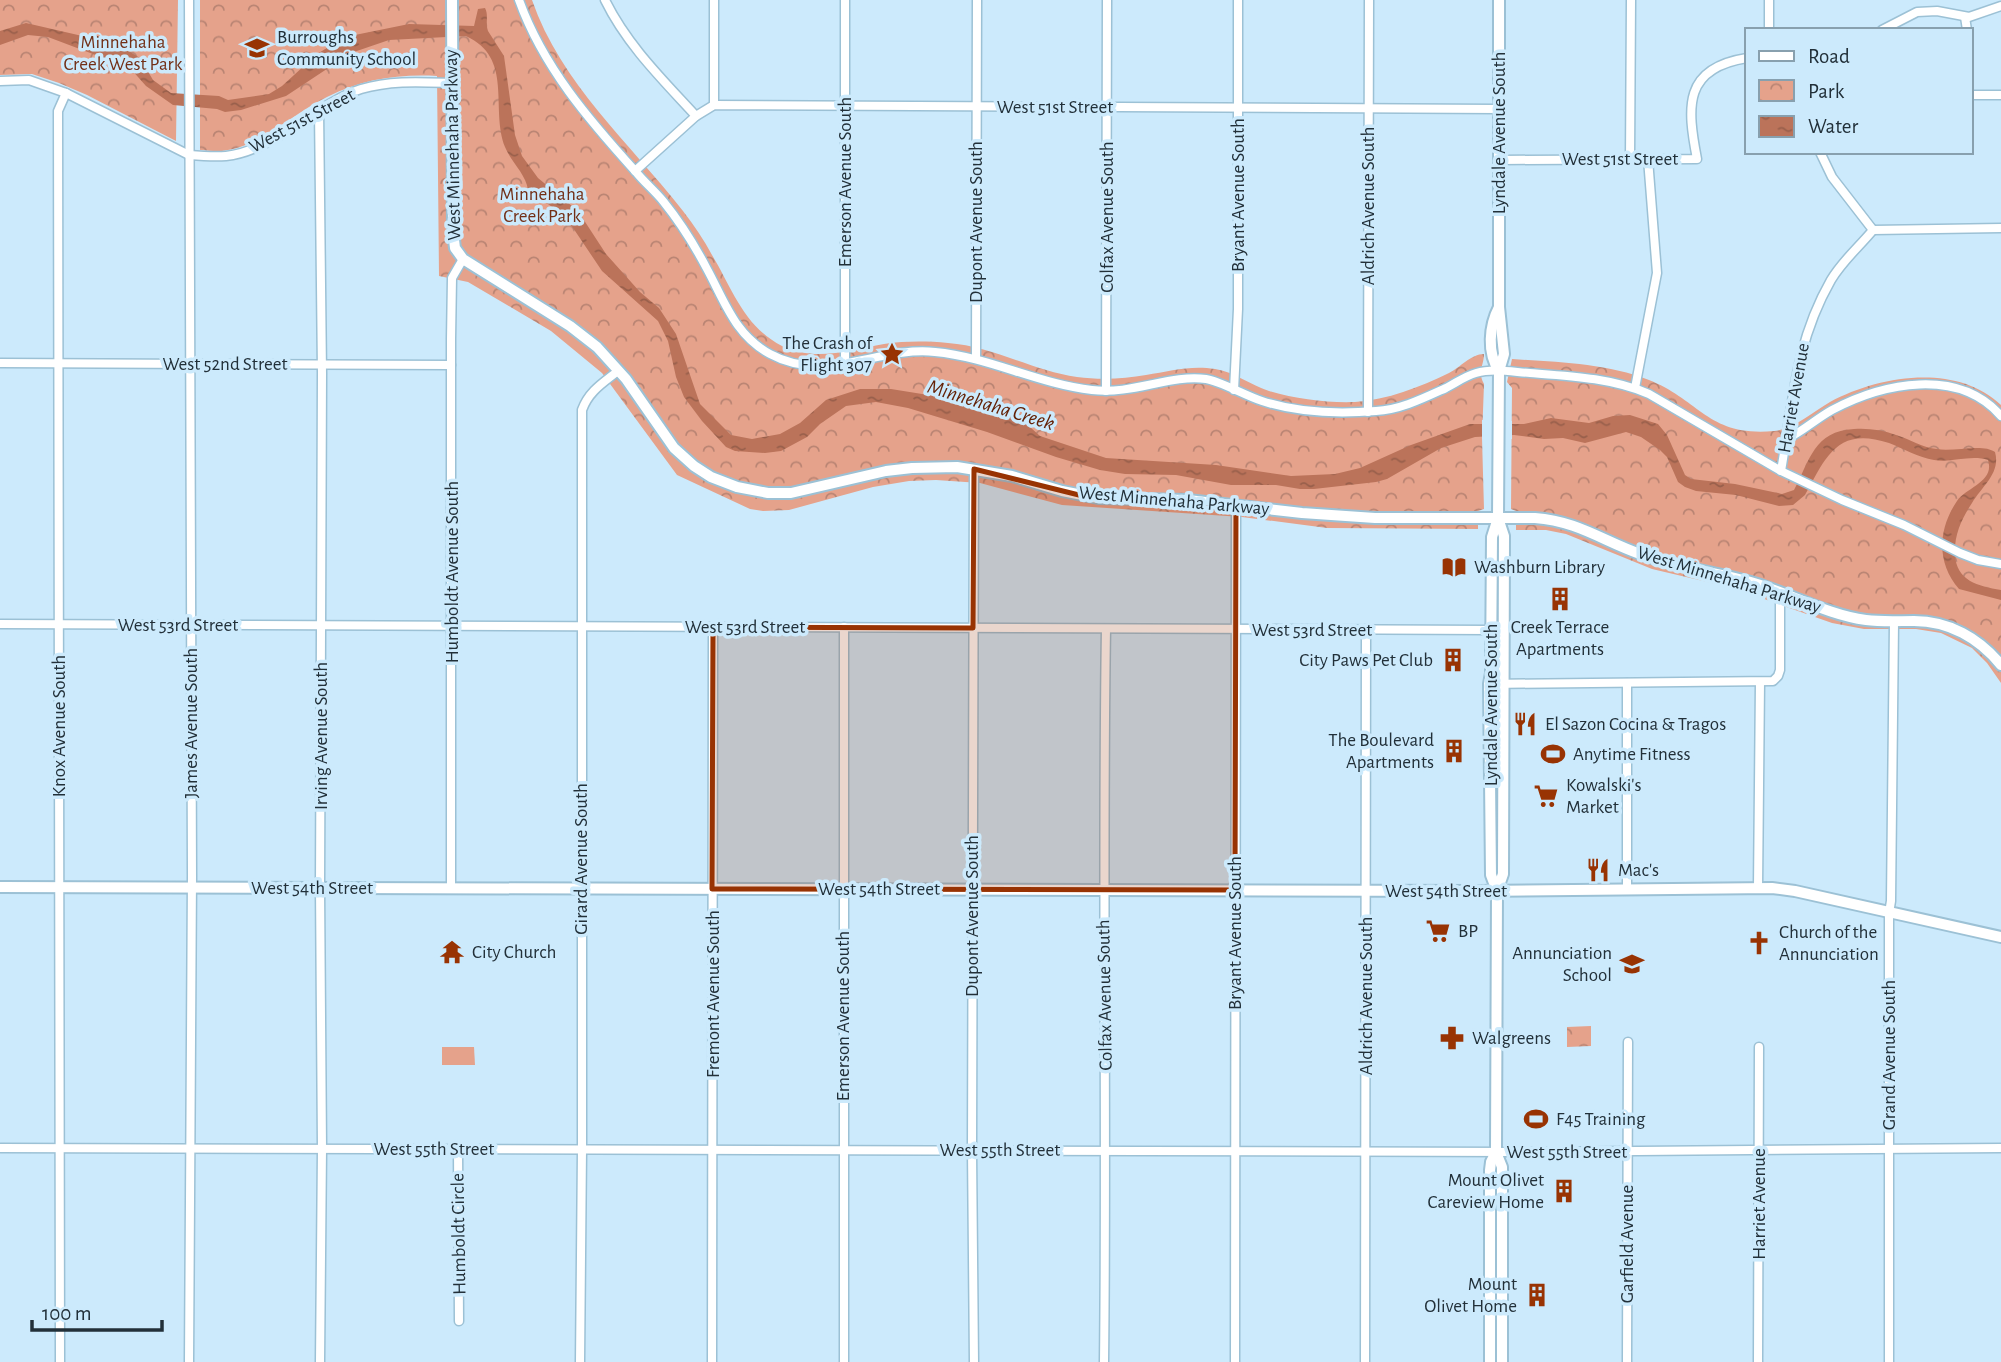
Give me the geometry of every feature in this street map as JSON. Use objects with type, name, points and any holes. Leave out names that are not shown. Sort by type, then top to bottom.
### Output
[{"type":"street","name":"James Avenue South","points":[[189,0],[192,888],[189,1362]]},
{"type":"street","name":"West Minnehaha Parkway","points":[[452,0],[455,248],[463,259],[597,347],[626,379],[658,428],[683,456],[711,477],[737,487],[768,494],[791,493],[886,471],[957,467],[1012,476],[1087,497],[1188,500],[1302,513],[1375,517],[1547,519],[1570,524],[1643,556],[1753,583],[1864,620],[1915,621],[1957,629],[1975,640],[2001,665]]},
{"type":"street","points":[[519,0],[543,56],[558,78],[663,201],[686,233],[733,320],[744,335],[758,347],[791,363],[808,367],[845,364],[911,351],[944,353],[976,359],[1044,381],[1106,391],[1192,378],[1210,379],[1262,401],[1312,411],[1380,411],[1424,399],[1473,374],[1499,371],[1572,377],[1635,388],[1781,471],[1960,553],[2001,564]]},
{"type":"street","points":[[605,0],[628,39],[696,117]]},
{"type":"street","points":[[635,171],[696,117],[714,105],[714,0]]},
{"type":"street","name":"Emerson Avenue South","points":[[845,0],[845,364]]},
{"type":"street","name":"Dupont Avenue South","points":[[976,0],[976,359]]},
{"type":"street","name":"Colfax Avenue South","points":[[1106,391],[1107,0]]},
{"type":"street","name":"Bryant Avenue South","points":[[1234,390],[1238,309],[1238,0]]},
{"type":"street","name":"Aldrich Avenue South","points":[[1368,412],[1369,0]]},
{"type":"street","name":"Lyndale Avenue South","points":[[1497,891],[1491,874],[1489,684],[1492,537],[1498,518],[1499,450],[1499,371],[1492,360],[1492,323],[1499,307],[1499,0]]},
{"type":"street","points":[[1630,159],[1631,0]]},
{"type":"street","points":[[1769,0],[1769,28]]},
{"type":"street","points":[[1885,28],[1907,15],[1926,10],[1965,17],[1976,16],[2001,6]]},
{"type":"street","points":[[1965,17],[1968,28]]},
{"type":"street","name":"West 51st Street","points":[[1500,160],[1697,159],[1690,108],[1694,88],[1713,69],[1745,58]]},
{"type":"street","name":"West 51st Street","points":[[0,81],[29,80],[66,93],[189,155],[229,156],[266,142],[319,110],[361,89],[385,83],[452,83]]},
{"type":"street","name":"Knox Avenue South","points":[[60,1362],[58,111],[66,93]]},
{"type":"street","points":[[1973,95],[2001,95]]},
{"type":"street","name":"West 51st Street","points":[[714,105],[1499,109]]},
{"type":"street","name":"Irving Avenue South","points":[[319,110],[322,365],[320,1362]]},
{"type":"street","points":[[1821,154],[1832,177],[1872,230],[2001,228]]},
{"type":"street","points":[[1635,388],[1657,274],[1648,159]]},
{"type":"street","name":"Harriet Avenue","points":[[1781,471],[1794,378],[1805,336],[1830,281],[1872,230]]},
{"type":"street","name":"Humboldt Avenue South","points":[[451,888],[452,278],[463,259]]},
{"type":"street","name":"West 52nd Street","points":[[0,363],[451,365]]},
{"type":"street","name":"Girard Avenue South","points":[[580,1362],[582,410],[593,390],[618,371]]},
{"type":"street","points":[[1787,439],[1830,411],[1865,394],[1922,384],[1957,388],[1985,401],[2001,416]]},
{"type":"street","points":[[1994,409],[2001,401]]},
{"type":"street","name":"Dupont Avenue South","points":[[974,469],[974,1362]]},
{"type":"street","name":"Bryant Avenue South","points":[[1235,1362],[1236,505]]},
{"type":"street","name":"Lyndale Avenue South","points":[[1498,518],[1504,534],[1503,874],[1497,891],[1496,1152],[1502,1167],[1502,1362]]},
{"type":"street","points":[[1489,684],[1773,681],[1779,673],[1780,592]]},
{"type":"street","name":"Grand Avenue South","points":[[1889,1362],[1889,913],[1894,622]]},
{"type":"street","name":"West 53rd Street","points":[[0,624],[1491,630]]},
{"type":"street","name":"Fremont Avenue South","points":[[712,1362],[713,627]]},
{"type":"street","name":"Emerson Avenue South","points":[[844,627],[844,1362]]},
{"type":"street","name":"Colfax Avenue South","points":[[1104,1362],[1107,1151],[1104,890],[1106,629]]},
{"type":"street","name":"Aldrich Avenue South","points":[[1365,1362],[1366,629]]},
{"type":"street","points":[[1758,888],[1760,682]]},
{"type":"street","points":[[1627,683],[1627,889]]},
{"type":"street","name":"West 54th Street","points":[[0,887],[1497,891],[1758,888],[1795,891],[2001,937]]},
{"type":"street","name":"Garfield Avenue","points":[[1627,1362],[1628,1042]]},
{"type":"street","name":"Harriet Avenue","points":[[1758,1362],[1759,1047]]},
{"type":"street","name":"West 55th Street","points":[[0,1148],[1366,1152],[2001,1148]]},
{"type":"street","name":"Humboldt Circle","points":[[458,1148],[460,1321]]},
{"type":"street","name":"Lyndale Avenue South","points":[[1490,1362],[1490,1170],[1496,1152]]},
{"type":"highlighted area","points":[[974,469],[1087,497],[1236,505],[1235,890],[712,889],[713,627],[973,628]]},
{"type":"green space","name":"Minnehaha Creek West Park","points":[[0,0],[178,0],[176,141],[59,83],[32,74],[0,75]]},
{"type":"green space","name":"Minnehaha Creek Park","points":[[200,0],[532,0],[560,59],[598,111],[691,222],[748,318],[769,338],[794,351],[820,354],[900,342],[948,343],[981,349],[1044,370],[1077,377],[1121,378],[1206,368],[1229,373],[1279,394],[1344,402],[1379,399],[1403,392],[1449,373],[1470,358],[1484,354],[1481,372],[1484,384],[1484,509],[1478,511],[1478,529],[1327,528],[1242,517],[1062,505],[980,483],[936,480],[873,487],[789,510],[750,509],[677,475],[602,373],[551,331],[468,282],[439,276],[437,76],[395,77],[354,86],[314,104],[250,143],[222,151],[200,150]]},
{"type":"green space","points":[[1512,359],[1581,364],[1633,374],[1666,388],[1719,423],[1752,431],[1781,430],[1850,393],[1894,380],[1941,378],[1963,383],[1983,392],[2001,405],[2001,683],[1972,648],[1941,633],[1916,629],[1864,629],[1832,623],[1733,588],[1652,569],[1566,534],[1546,530],[1516,530],[1516,511],[1511,509],[1512,388],[1507,382]]},
{"type":"green space","points":[[1591,1026],[1591,1046],[1567,1047],[1567,1027]]},
{"type":"green space","points":[[442,1047],[474,1047],[475,1065],[442,1065]]},
{"type":"water","name":"Minnehaha Creek","points":[[485,8],[488,31],[504,56],[515,135],[522,156],[538,178],[578,211],[606,254],[640,292],[659,308],[676,334],[700,404],[731,435],[752,439],[780,434],[800,423],[826,400],[860,389],[891,389],[947,398],[995,413],[1005,413],[1020,418],[1040,436],[1106,458],[1216,465],[1291,476],[1335,474],[1360,468],[1411,445],[1470,424],[1524,424],[1551,418],[1589,423],[1613,416],[1630,415],[1658,424],[1667,435],[1685,475],[1691,479],[1735,484],[1782,494],[1794,490],[1809,458],[1830,435],[1854,429],[1875,430],[1932,448],[1983,448],[1995,452],[1993,473],[1959,527],[1955,554],[1956,563],[1964,576],[1977,584],[2001,590],[2001,600],[1959,589],[1946,568],[1943,557],[1943,534],[1951,512],[1961,496],[1988,474],[1988,460],[1934,460],[1871,439],[1845,442],[1835,448],[1805,495],[1793,505],[1779,506],[1736,495],[1696,491],[1685,487],[1678,482],[1667,457],[1660,450],[1641,437],[1626,432],[1585,443],[1563,438],[1544,439],[1514,435],[1475,437],[1441,448],[1387,479],[1314,489],[1276,485],[1231,485],[1176,475],[1125,474],[1100,470],[908,408],[876,402],[846,406],[807,437],[781,451],[735,451],[726,447],[684,397],[676,377],[668,341],[658,321],[602,271],[565,216],[528,190],[505,147],[499,116],[498,85],[490,57],[481,45],[466,36],[389,40],[351,53],[286,96],[241,110],[225,112],[173,105],[146,86],[130,68],[48,37],[28,35],[0,45],[0,31],[26,23],[117,44],[140,58],[153,80],[171,93],[219,96],[228,100],[269,94],[282,86],[317,54],[345,37],[409,24],[474,26],[478,9]]},
{"type":"pier","points":[[1482,420],[1512,421],[1512,439],[1482,439]]},
{"type":"place","name":"Burroughs Community School","points":[[257,48]]},
{"type":"place","name":"The Crash of Flight 307","points":[[892,354]]},
{"type":"place","name":"Washburn Library","points":[[1454,567]]},
{"type":"place","name":"Creek Terrace Apartments","points":[[1560,599]]},
{"type":"place","name":"City Paws Pet Club","points":[[1453,660]]},
{"type":"place","name":"El Sazon Cocina & Tragos","points":[[1525,724]]},
{"type":"place","name":"The Boulevard Apartments","points":[[1454,751]]},
{"type":"place","name":"Anytime Fitness","points":[[1553,754]]},
{"type":"place","name":"Kowalski's Market","points":[[1546,796]]},
{"type":"place","name":"Mac's","points":[[1598,870]]},
{"type":"place","name":"BP","points":[[1438,931]]},
{"type":"place","name":"Church of the Annunciation","points":[[1759,943]]},
{"type":"place","name":"City Church","points":[[452,952]]},
{"type":"place","name":"Annunciation School","points":[[1632,964]]},
{"type":"place","name":"Walgreens","points":[[1452,1038]]},
{"type":"place","name":"F45 Training","points":[[1536,1119]]},
{"type":"place","name":"Mount Olivet Careview Home","points":[[1564,1191]]},
{"type":"place","name":"Mount Olivet Home","points":[[1537,1295]]}]
